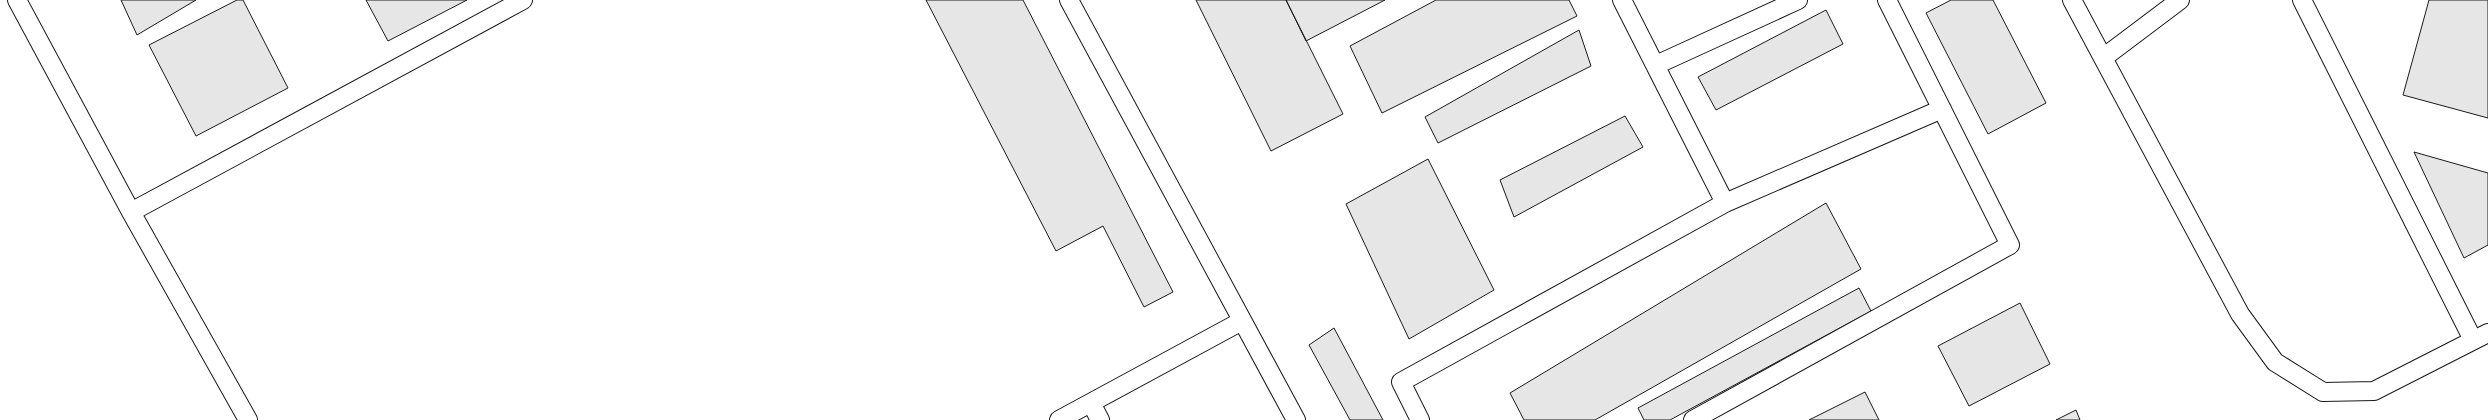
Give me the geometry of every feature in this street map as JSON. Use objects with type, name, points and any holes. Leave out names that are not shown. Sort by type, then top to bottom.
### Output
[{"type":"lane","points":[[17,0],[131,212],[248,420]]},
{"type":"lane","points":[[131,212],[523,0]]},
{"type":"lane","points":[[1069,0],[1240,322],[1296,420]]},
{"type":"lane","points":[[1622,0],[1725,203]]},
{"type":"lane","points":[[1656,65],[1798,0]]},
{"type":"lane","points":[[1693,420],[2010,245],[1887,0]]},
{"type":"lane","points":[[2072,0],[2240,314],[2275,362],[2323,392],[2374,391],[2481,337],[2302,0]]},
{"type":"lane","points":[[2103,58],[2180,0]]},
{"type":"lane","points":[[1420,420],[1401,382],[1725,203],[1942,108]]},
{"type":"lane","points":[[1059,420],[1240,322]]},
{"type":"lane","points":[[1091,403],[1100,420]]},
{"type":"building","points":[[121,0],[196,0],[137,35]]},
{"type":"building","points":[[237,0],[243,0],[288,88],[196,136],[149,45]]},
{"type":"building","points":[[366,0],[467,0],[388,41]]},
{"type":"building","points":[[926,0],[1023,0],[1173,292],[1144,307],[1103,226],[1056,251]]},
{"type":"building","points":[[1196,0],[1286,0],[1343,114],[1271,151]]},
{"type":"building","points":[[1286,0],[1385,0],[1306,41]]},
{"type":"building","points":[[1436,0],[1569,0],[1577,16],[1382,113],[1350,46]]},
{"type":"building","points":[[1951,0],[1993,0],[2046,103],[1988,134],[1926,13]]},
{"type":"building","points":[[2429,0],[2488,0],[2488,118],[2403,95]]},
{"type":"building","points":[[1826,10],[1843,44],[1716,110],[1698,77]]},
{"type":"building","points":[[1579,30],[1591,66],[1438,143],[1425,117]]},
{"type":"building","points":[[1625,116],[1643,147],[1514,217],[1500,180]]},
{"type":"building","points":[[2414,152],[2488,173],[2488,245],[2464,258]]},
{"type":"building","points":[[1428,159],[1494,290],[1409,339],[1346,204]]},
{"type":"building","points":[[1826,203],[1861,269],[1595,420],[1524,420],[1510,393]]},
{"type":"building","points":[[1859,288],[1871,311],[1670,420],[1644,420],[1638,408]]},
{"type":"building","points":[[2020,303],[2050,364],[1969,406],[1938,346]]},
{"type":"building","points":[[1334,328],[1383,420],[1350,420],[1309,345]]},
{"type":"building","points":[[1865,392],[1879,420],[1809,420]]},
{"type":"building","points":[[2076,410],[2080,420],[2056,420]]}]
